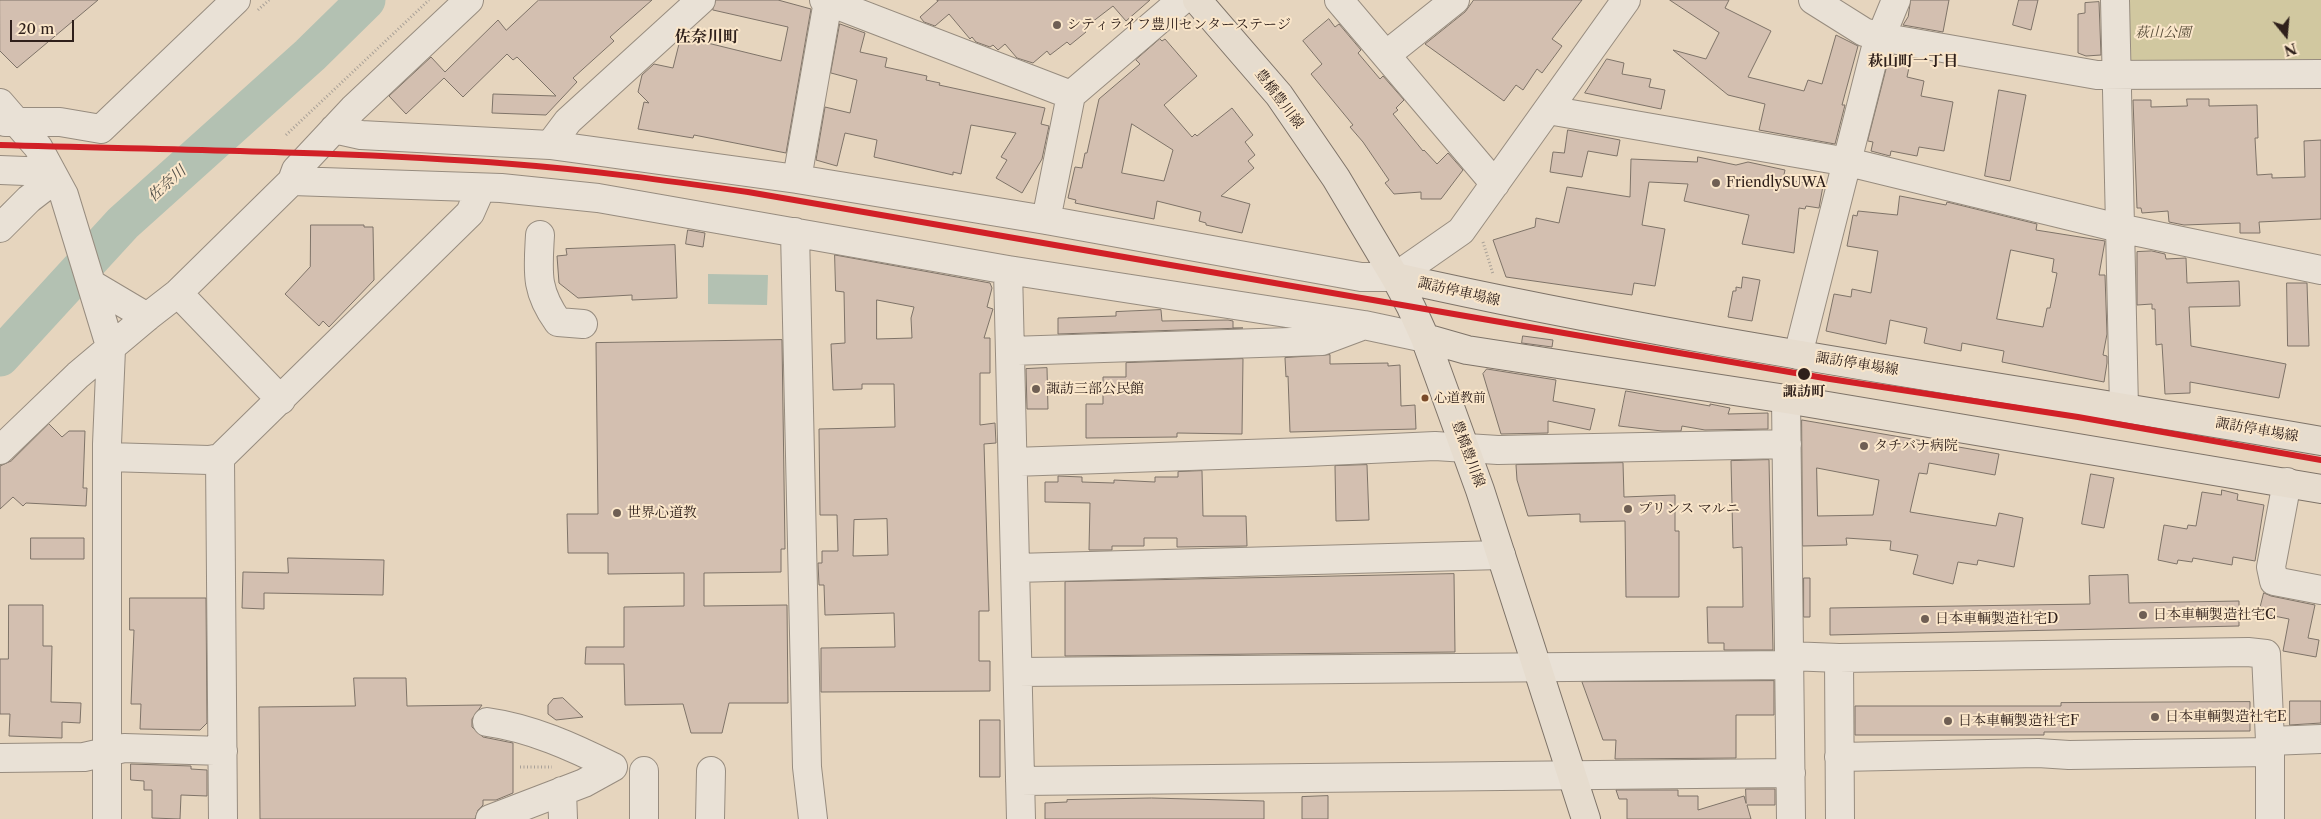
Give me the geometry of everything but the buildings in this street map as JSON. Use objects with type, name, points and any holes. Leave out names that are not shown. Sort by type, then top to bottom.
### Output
[{"type":"main road","name":"豊橋豊川線","points":[[1197,0],[1279,95],[1336,178],[1396,277],[1425,338],[1466,449],[1586,819]]},
{"type":"main road","name":"諏訪停車場線","points":[[1396,277],[1502,302],[1798,355],[2124,407],[2321,441]]},
{"type":"main road","points":[[1425,338],[1467,350],[1786,399],[2321,489]]},
{"type":"street","points":[[6,116],[101,129],[236,0]]},
{"type":"street","points":[[0,450],[78,375],[111,349],[146,317],[178,293],[292,181],[296,170],[334,129],[469,0]]},
{"type":"street","points":[[550,145],[568,121],[701,0]]},
{"type":"street","points":[[1046,220],[1071,95],[1182,0]]},
{"type":"street","points":[[1338,0],[1494,184]]},
{"type":"street","points":[[1386,55],[1455,0]]},
{"type":"street","points":[[334,129],[361,135],[550,145],[797,179],[1046,220],[1361,277],[1396,277],[1461,231],[1626,0]]},
{"type":"street","points":[[1813,0],[1864,32],[2088,73],[2117,76],[2321,74]]},
{"type":"street","points":[[1798,355],[1880,36],[1896,0]]},
{"type":"street","points":[[2116,0],[2124,407]]},
{"type":"street","points":[[797,179],[826,1],[1071,95]]},
{"type":"street","points":[[1548,110],[1848,162],[2119,228],[2321,270]]},
{"type":"street","points":[[6,116],[38,147],[67,204],[111,349],[108,457],[107,819]]},
{"type":"street","points":[[0,170],[52,175]]},
{"type":"street","points":[[0,228],[52,175]]},
{"type":"street","points":[[292,181],[481,188],[541,195],[598,198],[1008,270],[1364,325],[1425,338]]},
{"type":"street","points":[[108,457],[220,458],[470,213],[481,188]]},
{"type":"street","points":[[795,232],[807,767],[813,819]]},
{"type":"street","points":[[540,235],[538,271],[545,303],[558,322],[583,324]]},
{"type":"street","points":[[1008,270],[1021,819]]},
{"type":"street","points":[[92,285],[146,317]]},
{"type":"street","points":[[178,293],[281,400]]},
{"type":"street","points":[[1010,351],[1322,341],[1364,325]]},
{"type":"street","points":[[1786,399],[1791,819]]},
{"type":"street","points":[[1012,462],[1298,453],[1435,446],[1508,450],[1786,444]]},
{"type":"street","points":[[220,458],[223,819]]},
{"type":"street","points":[[2287,482],[2271,567],[2274,580],[2321,590]]},
{"type":"street","points":[[1015,568],[1501,556]]},
{"type":"street","points":[[1018,672],[1537,668],[1839,658],[2248,652],[2266,654],[2270,746],[2270,819]]},
{"type":"street","points":[[1839,658],[1840,819]]},
{"type":"street","points":[[487,722],[515,726],[583,752],[613,767],[562,791],[490,819]]},
{"type":"street","points":[[1839,757],[2038,753],[2069,755],[2270,746],[2321,740]]},
{"type":"street","points":[[0,758],[84,757],[124,748],[223,751]]},
{"type":"street","points":[[644,771],[644,819]]},
{"type":"street","points":[[710,819],[711,771]]},
{"type":"street","points":[[1020,781],[1791,773]]},
{"type":"street","points":[[562,791],[563,819]]},
{"type":"path","points":[[286,134],[429,0]]},
{"type":"green space","name":"萩山公園","points":[[2125,0],[2321,0],[2321,64],[2132,68],[2126,60]]},
{"type":"shaded area","points":[[708,274],[768,275],[767,305],[708,304]]},
{"type":"waterway","name":"佐奈川","points":[[0,357],[123,223],[310,55],[366,0]]},
{"type":"transit line","points":[[0,145],[384,156],[512,164],[571,169],[748,192],[1830,379],[2078,417],[2321,460]]},
{"type":"place","name":"シティライフ豊川センターステージ","points":[[1057,25]]},
{"type":"place","name":"FriendlySUWA","points":[[1716,183]]},
{"type":"place","name":"諏訪町","points":[[1804,374]]},
{"type":"place","name":"諏訪三部公民館","points":[[1036,389]]},
{"type":"place","name":"心道教前","points":[[1425,398]]},
{"type":"place","name":"タチバナ病院","points":[[1864,446]]},
{"type":"place","name":"プリンス マルニ","points":[[1628,509]]},
{"type":"place","name":"世界心道教","points":[[617,513]]},
{"type":"place","name":"日本車輌製造社宅C","points":[[2143,615]]},
{"type":"place","name":"日本車輌製造社宅D","points":[[1925,619]]},
{"type":"place","name":"日本車輌製造社宅E","points":[[2155,717]]},
{"type":"place","name":"日本車輌製造社宅F","points":[[1948,721]]},
{"type":"district","name":"佐奈川町","points":[[707,37]]},
{"type":"district","name":"萩山町一丁目","points":[[1913,62]]}]
